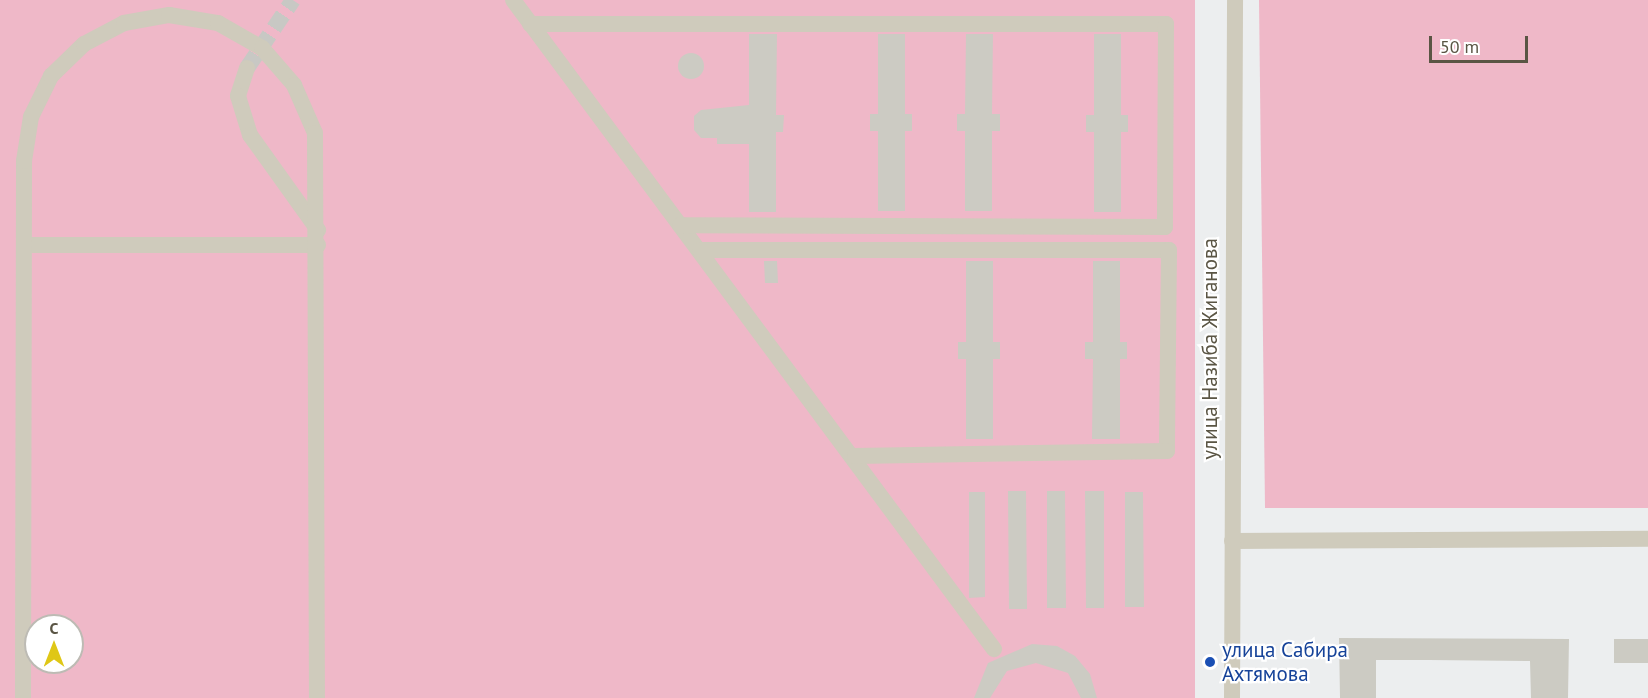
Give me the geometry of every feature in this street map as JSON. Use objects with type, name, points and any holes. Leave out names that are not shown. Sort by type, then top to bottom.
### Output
[{"type":"street","points":[[513,0],[855,456],[994,649]]},
{"type":"street","name":"улица Назиба Жиганова","points":[[1232,698],[1235,0]]},
{"type":"street","points":[[23,698],[24,161],[31,117],[51,75],[84,44],[124,23],[169,15],[218,23],[262,48],[294,85],[315,132],[318,238],[317,698]]},
{"type":"street","points":[[530,24],[1166,24],[1165,227],[680,225]]},
{"type":"street","points":[[247,68],[238,96],[250,135],[318,238]]},
{"type":"street","points":[[24,245],[318,238]]},
{"type":"street","points":[[700,250],[1169,250],[1167,451],[855,456]]},
{"type":"street","points":[[1232,541],[1648,539]]},
{"type":"shaded area","points":[[0,0],[1195,0],[1195,698],[0,698]]},
{"type":"shaded area","points":[[1259,0],[1648,0],[1648,508],[1265,508]]},
{"type":"building","points":[[749,34],[777,34],[776,115],[784,115],[783,132],[776,132],[776,212],[749,212],[749,144],[717,144],[717,138],[701,138],[694,130],[694,116],[701,110],[749,105]]},
{"type":"building","points":[[878,34],[905,34],[905,114],[912,114],[912,131],[905,131],[905,211],[878,211],[878,131],[870,131],[870,114],[878,114]]},
{"type":"building","points":[[966,34],[993,34],[992,114],[1000,114],[1000,131],[992,131],[992,211],[965,211],[965,131],[957,131],[957,114],[965,114]]},
{"type":"building","points":[[1094,34],[1121,34],[1121,115],[1128,115],[1128,132],[1121,132],[1121,212],[1094,212],[1094,132],[1086,132],[1086,115],[1094,115]]},
{"type":"building","points":[[691,53],[700,57],[704,66],[700,75],[691,79],[682,75],[678,66],[682,57]]},
{"type":"building","points":[[764,261],[777,261],[778,283],[765,283]]},
{"type":"building","points":[[966,261],[993,261],[993,342],[1000,342],[1000,359],[993,359],[993,439],[966,439],[966,359],[958,359],[958,342],[966,342]]},
{"type":"building","points":[[1093,261],[1120,261],[1120,342],[1127,342],[1127,359],[1120,359],[1120,439],[1092,439],[1093,359],[1085,359],[1085,342],[1093,342]]},
{"type":"building","points":[[1008,491],[1026,491],[1027,609],[1009,609]]},
{"type":"building","points":[[1047,491],[1065,491],[1066,608],[1047,608]]},
{"type":"building","points":[[1085,491],[1104,491],[1104,608],[1086,608]]},
{"type":"building","points":[[969,492],[985,492],[985,597],[969,598]]},
{"type":"building","points":[[1125,492],[1143,492],[1144,607],[1125,607]]},
{"type":"building","points":[[1339,638],[1569,639],[1568,698],[1531,698],[1530,661],[1376,660],[1376,698],[1340,698]]},
{"type":"building","points":[[1614,639],[1648,639],[1648,663],[1614,663]]},
{"type":"building","points":[[1032,644],[1057,646],[1075,656],[1090,674],[1097,698],[1081,698],[1068,673],[1036,663],[1007,671],[990,698],[974,698],[988,663]]},
{"type":"tunnel","points":[[247,68],[293,0]]},
{"type":"place","name":"улица Сабира Ахтямова","points":[[1210,662]]}]
